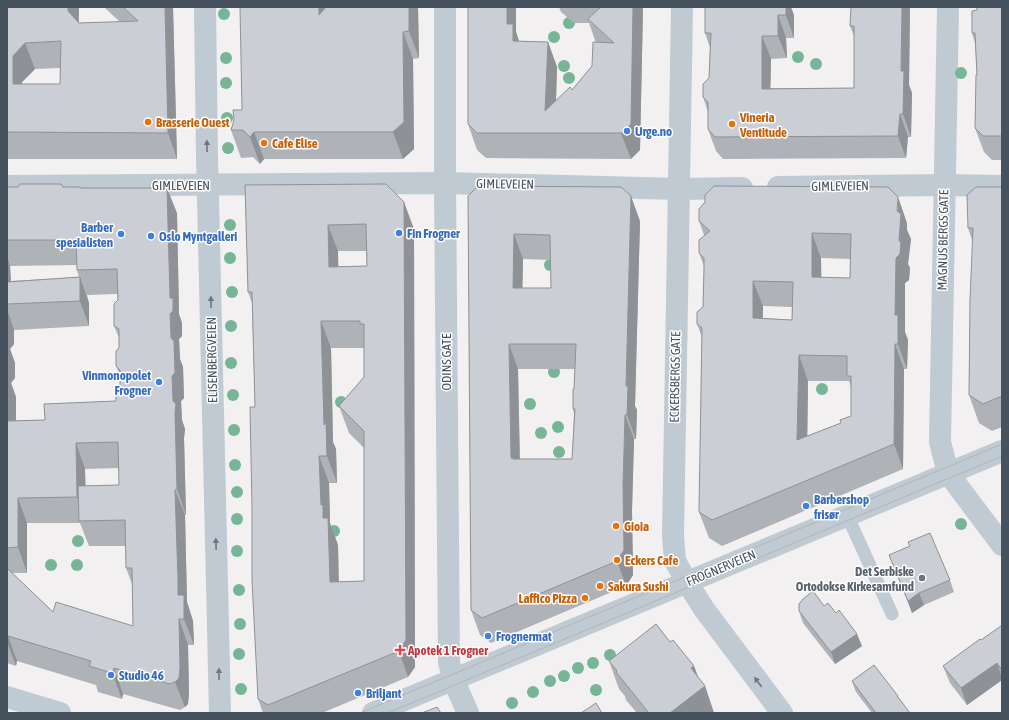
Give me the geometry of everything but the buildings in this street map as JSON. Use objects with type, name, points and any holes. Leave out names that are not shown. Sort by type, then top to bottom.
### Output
[{"type":"street","name":"ELISENBERGVEIEN","points":[[205,7],[220,713]]},
{"type":"street","name":"ODINS GATE","points":[[445,7],[449,662],[453,679],[468,713]]},
{"type":"street","name":"ECKERSBERGS GATE","points":[[682,7],[672,536],[675,561],[704,609],[782,713]]},
{"type":"street","name":"MAGNUS BERGS GATE","points":[[948,7],[940,442],[948,473]]},
{"type":"street","name":"GIMLEVEIEN","points":[[7,186],[445,183],[679,189],[944,185],[1002,186]]},
{"type":"street","name":"FROGNERVEIEN","points":[[373,713],[1002,451]]},
{"type":"street","points":[[948,473],[1002,545]]},
{"type":"street","points":[[7,697],[60,713]]},
{"type":"lane","points":[[846,515],[892,614]]},
{"type":"tram line","points":[[360,713],[1002,444]]},
{"type":"tram line","points":[[388,713],[1002,456]]},
{"type":"place","name":"Brasserie Ouest","points":[[148,122]]},
{"type":"place","name":"Vineria Ventitude","points":[[732,124]]},
{"type":"place","name":"Urge.no","points":[[627,131]]},
{"type":"place","name":"Cafe Elise","points":[[264,143]]},
{"type":"place","name":"Fin Frogner","points":[[399,233]]},
{"type":"place","name":"Barber spesialisten","points":[[121,234]]},
{"type":"place","name":"Oslo Myntgalleri","points":[[151,236]]},
{"type":"place","name":"Vinmonopolet Frogner","points":[[159,382]]},
{"type":"place","name":"Barbershop frisør","points":[[806,506]]},
{"type":"place","name":"Gioia","points":[[616,526]]},
{"type":"place","name":"Eckers Cafe","points":[[617,560]]},
{"type":"place","name":"Det Serbiske Ortodokse Kirkesamfund","points":[[922,578]]},
{"type":"place","name":"Sakura Sushi","points":[[600,586]]},
{"type":"place","name":"Laffico Pizza","points":[[585,598]]},
{"type":"place","name":"Frognermat","points":[[488,636]]},
{"type":"place","name":"Apotek 1 Frogner","points":[[400,650]]},
{"type":"place","name":"Studio 46","points":[[111,675]]},
{"type":"place","name":"Briljant","points":[[358,693]]}]
